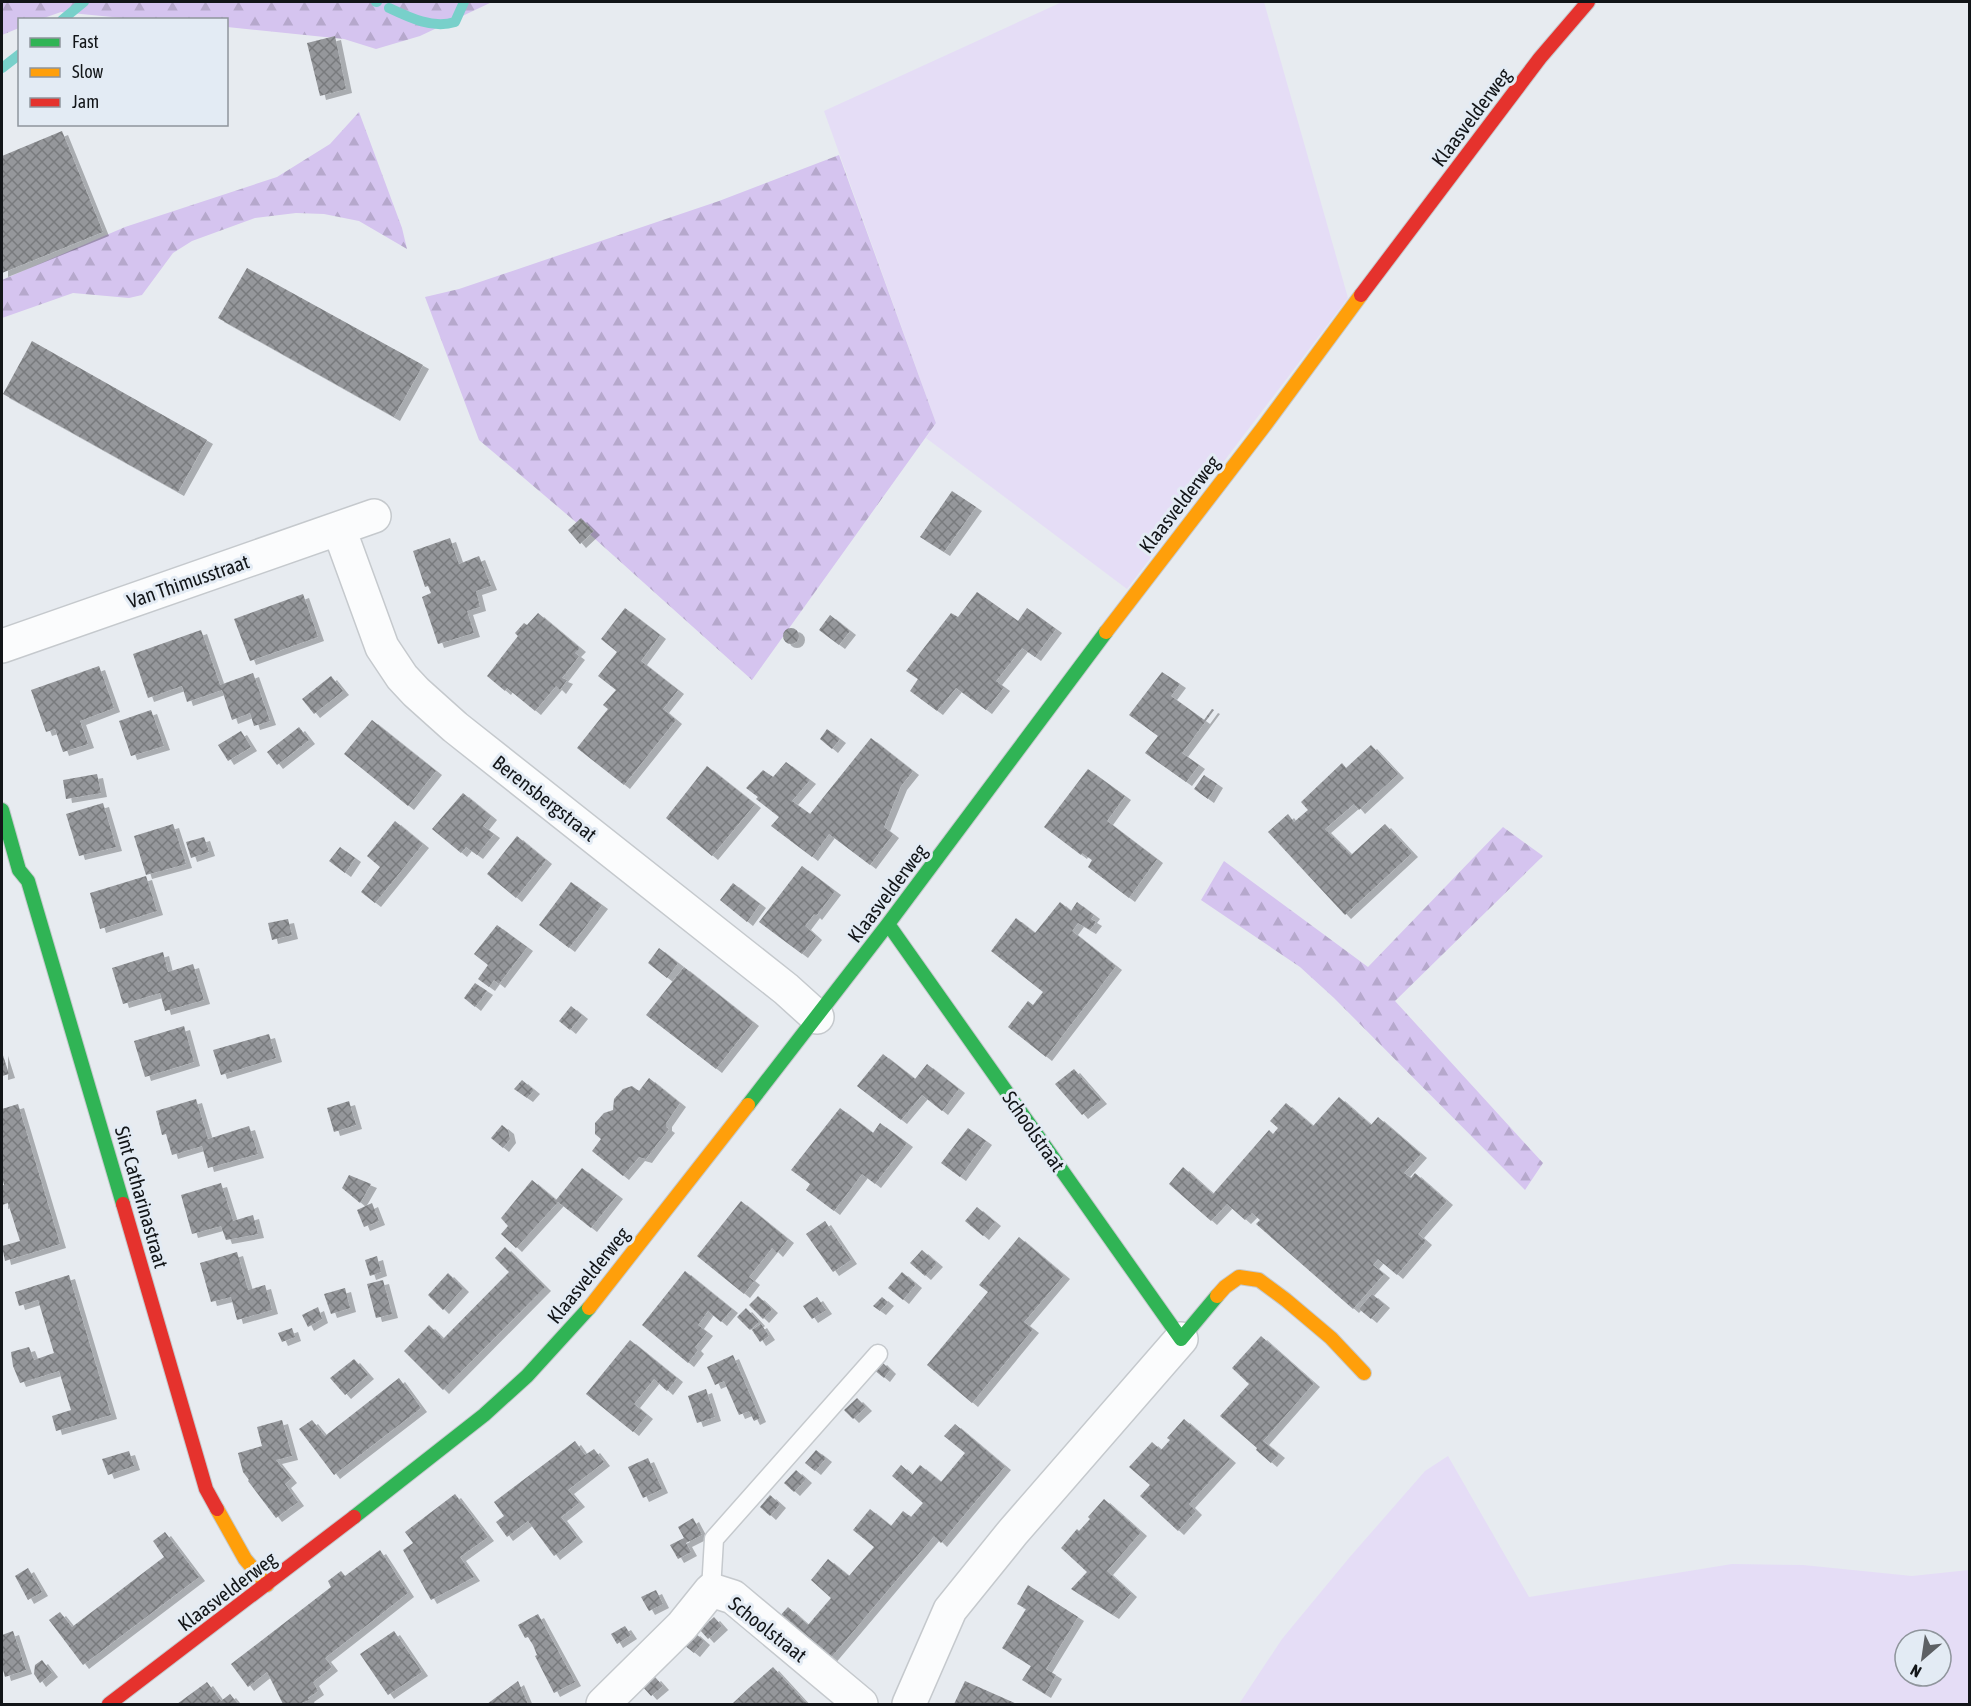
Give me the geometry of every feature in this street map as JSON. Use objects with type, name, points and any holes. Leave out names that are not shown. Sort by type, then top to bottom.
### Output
[{"type":"street","name":"Klaasvelderweg","points":[[110,1704],[267,1585],[484,1415],[527,1376],[601,1295],[888,924],[1540,58],[1588,2]]},
{"type":"street","name":"Van Thimusstraat","points":[[2,646],[375,516]]},
{"type":"street","name":"Berensbergstraat","points":[[339,529],[382,647],[402,677],[416,692],[455,727],[817,1017]]},
{"type":"street","name":"Sint Catharinastraat","points":[[2,810],[19,870],[28,881],[206,1489],[245,1559],[267,1585]]},
{"type":"street","name":"Schoolstraat","points":[[888,924],[1181,1339]]},
{"type":"street","points":[[909,1704],[950,1610],[1013,1532],[1225,1287],[1239,1277],[1259,1280],[1331,1338],[1364,1373]]},
{"type":"street","name":"Schoolstraat","points":[[603,1704],[682,1626],[711,1590],[733,1597],[861,1704]]},
{"type":"lane","points":[[711,1590],[714,1539],[878,1354]]},
{"type":"shaded area","points":[[1062,2],[1264,2],[1348,298],[1127,589],[926,438],[936,423],[824,111]]},
{"type":"shaded area","points":[[1448,1456],[1529,1597],[1732,1564],[1803,1565],[1912,1576],[1969,1570],[1969,1704],[1239,1704],[1282,1639],[1425,1471]]},
{"type":"green space","points":[[2,2],[492,2],[420,36],[376,49],[344,39],[228,27],[228,18],[122,18],[61,12],[44,18],[18,18],[18,28],[2,35]]},
{"type":"green space","points":[[359,112],[402,228],[407,249],[359,221],[324,214],[296,213],[255,218],[192,241],[173,253],[142,295],[129,298],[73,293],[2,318],[2,280],[125,227],[277,177],[330,144]]},
{"type":"green space","points":[[839,155],[936,423],[752,680],[584,529],[479,440],[425,297],[459,289],[719,201]]},
{"type":"green space","points":[[1503,827],[1543,856],[1395,1001],[1543,1163],[1525,1190],[1334,998],[1300,967],[1201,900],[1224,861],[1368,967]]},
{"type":"building","points":[[335,36],[346,89],[320,96],[307,43]]},
{"type":"building","points":[[62,131],[103,232],[2,273],[2,156]]},
{"type":"building","points":[[247,268],[423,365],[394,417],[218,318]]},
{"type":"building","points":[[32,341],[207,440],[178,492],[3,394]]},
{"type":"building","points":[[952,491],[976,507],[944,552],[920,537]]},
{"type":"building","points":[[581,518],[594,531],[580,544],[568,530]]},
{"type":"building","points":[[450,538],[459,564],[479,556],[491,586],[476,591],[480,607],[467,611],[474,633],[438,644],[422,597],[431,593],[428,586],[425,587],[413,551]]},
{"type":"building","points":[[977,592],[1018,621],[1027,608],[1056,629],[1035,657],[1022,648],[996,681],[1004,687],[986,710],[956,688],[937,711],[910,691],[918,679],[906,671],[951,613],[958,617]]},
{"type":"building","points":[[303,594],[318,637],[250,661],[234,619]]},
{"type":"building","points":[[625,608],[660,635],[641,661],[678,690],[663,709],[676,720],[624,785],[577,748],[608,709],[603,705],[616,690],[598,676],[617,652],[601,639]]},
{"type":"building","points":[[538,613],[580,648],[575,653],[579,656],[562,678],[567,680],[560,690],[556,686],[535,711],[507,688],[505,691],[487,676],[518,636],[515,633],[524,623],[527,625]]},
{"type":"building","points":[[830,615],[850,631],[839,645],[819,630]]},
{"type":"building","points":[[791,628],[797,630],[799,636],[797,642],[791,644],[785,642],[783,636],[785,630]]},
{"type":"building","points":[[201,630],[220,685],[253,673],[270,721],[254,726],[250,713],[232,720],[222,690],[187,702],[182,686],[148,698],[133,654]]},
{"type":"building","points":[[99,666],[114,708],[80,721],[88,744],[63,752],[55,729],[46,732],[31,690]]},
{"type":"building","points":[[1162,672],[1180,684],[1171,696],[1204,720],[1212,709],[1214,710],[1182,753],[1199,765],[1186,782],[1145,753],[1158,736],[1129,715]]},
{"type":"building","points":[[331,676],[343,691],[314,714],[302,699]]},
{"type":"building","points":[[151,710],[164,746],[131,756],[119,721]]},
{"type":"building","points":[[372,720],[436,771],[408,806],[344,754]]},
{"type":"building","points":[[299,727],[309,740],[277,765],[267,752]]},
{"type":"building","points":[[827,729],[840,739],[832,749],[820,739]]},
{"type":"building","points":[[241,731],[251,747],[228,761],[218,745]]},
{"type":"building","points":[[871,738],[913,771],[901,786],[884,827],[893,834],[870,865],[829,834],[812,857],[771,826],[779,817],[746,788],[763,770],[773,777],[786,762],[810,780],[792,801],[810,814]]},
{"type":"building","points":[[1371,745],[1398,774],[1359,810],[1354,804],[1325,829],[1351,855],[1385,824],[1412,853],[1345,915],[1268,832],[1288,814],[1294,822],[1308,810],[1301,802],[1342,763],[1346,768]]},
{"type":"building","points":[[707,766],[755,804],[712,856],[666,818]]},
{"type":"building","points":[[1088,769],[1125,796],[1107,821],[1157,859],[1129,898],[1088,867],[1092,860],[1082,853],[1081,855],[1044,827]]},
{"type":"building","points":[[97,774],[101,793],[66,799],[63,780]]},
{"type":"building","points":[[1204,775],[1217,784],[1208,799],[1194,789]]},
{"type":"building","points":[[463,793],[491,816],[483,826],[494,834],[477,855],[466,847],[461,853],[432,829]]},
{"type":"building","points":[[103,803],[116,847],[79,856],[66,814]]},
{"type":"building","points":[[395,821],[423,844],[375,903],[361,892],[380,867],[367,856]]},
{"type":"building","points":[[173,824],[186,864],[146,875],[134,836]]},
{"type":"building","points":[[517,836],[546,860],[516,898],[487,874]]},
{"type":"building","points":[[204,837],[209,852],[191,858],[186,842]]},
{"type":"building","points":[[340,847],[355,858],[345,873],[329,861]]},
{"type":"building","points":[[802,866],[835,891],[816,916],[814,914],[805,926],[816,936],[802,954],[759,922]]},
{"type":"building","points":[[146,876],[157,911],[100,929],[90,893]]},
{"type":"building","points":[[571,882],[602,905],[569,948],[539,925]]},
{"type":"building","points":[[733,883],[760,904],[747,922],[720,900]]},
{"type":"building","points":[[1060,902],[1071,911],[1077,902],[1094,915],[1091,919],[1096,922],[1090,930],[1078,923],[1072,931],[1116,966],[1046,1057],[1008,1027],[1028,1001],[1033,1005],[1043,992],[991,951],[1016,918],[1035,933]]},
{"type":"building","points":[[288,919],[292,935],[272,940],[268,923]]},
{"type":"building","points":[[497,925],[527,947],[499,984],[494,980],[489,987],[478,979],[488,965],[474,954]]},
{"type":"building","points":[[659,948],[678,963],[667,978],[648,963]]},
{"type":"building","points":[[163,952],[168,972],[193,964],[204,1000],[165,1011],[160,993],[123,1004],[112,968]]},
{"type":"building","points":[[684,967],[753,1022],[716,1069],[646,1015]]},
{"type":"building","points":[[475,983],[487,991],[475,1007],[464,998]]},
{"type":"building","points":[[571,1006],[582,1015],[570,1030],[559,1021]]},
{"type":"building","points":[[184,1026],[194,1062],[145,1077],[134,1041]]},
{"type":"building","points":[[269,1034],[276,1058],[221,1075],[213,1050]]},
{"type":"building","points":[[2,1052],[9,1074],[2,1076]]},
{"type":"building","points":[[883,1054],[915,1079],[927,1064],[959,1089],[942,1111],[922,1095],[901,1120],[857,1086]]},
{"type":"building","points":[[1074,1069],[1101,1100],[1082,1115],[1055,1084]]},
{"type":"building","points":[[649,1078],[680,1103],[666,1123],[669,1129],[646,1159],[639,1157],[623,1176],[592,1151],[601,1139],[595,1134],[595,1123],[604,1113],[613,1110],[614,1099],[623,1089],[632,1086],[639,1091]]},
{"type":"building","points":[[522,1080],[534,1090],[527,1098],[514,1089]]},
{"type":"building","points":[[1339,1097],[1371,1125],[1378,1117],[1421,1154],[1404,1173],[1411,1178],[1415,1173],[1447,1201],[1418,1234],[1426,1241],[1397,1275],[1378,1259],[1373,1265],[1384,1274],[1353,1309],[1256,1224],[1260,1220],[1252,1213],[1245,1220],[1227,1204],[1211,1221],[1169,1184],[1183,1167],[1213,1194],[1269,1130],[1273,1134],[1278,1128],[1270,1121],[1286,1103],[1313,1126]]},
{"type":"building","points":[[196,1099],[208,1139],[249,1126],[258,1154],[208,1168],[202,1146],[172,1155],[166,1134],[162,1135],[156,1111]]},
{"type":"building","points":[[349,1101],[356,1125],[334,1132],[327,1108]]},
{"type":"building","points":[[18,1104],[60,1244],[5,1261],[2,1246],[20,1241],[8,1203],[2,1205],[2,1186],[4,1185],[2,1178],[2,1109]]},
{"type":"building","points":[[840,1108],[873,1133],[880,1123],[907,1143],[875,1184],[862,1174],[834,1211],[806,1190],[810,1184],[791,1170]]},
{"type":"building","points":[[502,1125],[508,1130],[510,1139],[503,1148],[491,1138]]},
{"type":"building","points":[[968,1128],[986,1141],[960,1177],[941,1163]]},
{"type":"building","points":[[582,1168],[617,1195],[591,1228],[558,1202],[516,1248],[501,1234],[508,1226],[501,1218],[532,1180],[556,1200]]},
{"type":"building","points":[[349,1175],[371,1184],[360,1203],[342,1188]]},
{"type":"building","points":[[221,1183],[233,1221],[253,1215],[258,1234],[226,1240],[221,1226],[192,1234],[181,1195]]},
{"type":"building","points":[[741,1201],[788,1239],[777,1253],[772,1248],[749,1277],[754,1281],[744,1294],[697,1256]]},
{"type":"building","points":[[372,1203],[379,1221],[364,1227],[357,1210]]},
{"type":"building","points":[[977,1207],[995,1222],[983,1236],[965,1221]]},
{"type":"building","points":[[825,1221],[851,1260],[833,1272],[806,1234]]},
{"type":"building","points":[[1019,1237],[1064,1275],[1024,1322],[1033,1329],[972,1403],[927,1365],[988,1292],[979,1285]]},
{"type":"building","points":[[505,1247],[545,1287],[443,1390],[404,1351],[429,1325],[443,1339],[509,1272],[495,1258]]},
{"type":"building","points":[[922,1250],[937,1263],[925,1276],[910,1263]]},
{"type":"building","points":[[237,1252],[248,1290],[265,1285],[272,1310],[237,1320],[231,1297],[211,1302],[200,1263]]},
{"type":"building","points":[[377,1256],[381,1272],[370,1276],[365,1260]]},
{"type":"building","points":[[685,1271],[732,1309],[721,1322],[708,1311],[698,1325],[707,1332],[695,1347],[698,1350],[688,1363],[642,1325]]},
{"type":"building","points":[[902,1272],[916,1284],[903,1300],[888,1288]]},
{"type":"building","points":[[448,1273],[463,1288],[443,1310],[428,1295]]},
{"type":"building","points":[[69,1275],[111,1415],[56,1431],[52,1416],[71,1410],[59,1371],[20,1383],[13,1366],[11,1352],[29,1347],[34,1360],[54,1353],[38,1300],[19,1306],[15,1292]]},
{"type":"building","points":[[383,1280],[392,1314],[376,1318],[367,1284]]},
{"type":"building","points":[[345,1288],[350,1308],[331,1314],[324,1294]]},
{"type":"building","points":[[1372,1294],[1384,1304],[1371,1319],[1359,1309]]},
{"type":"building","points":[[758,1296],[772,1309],[763,1319],[749,1305]]},
{"type":"building","points":[[817,1297],[826,1310],[812,1319],[803,1306]]},
{"type":"building","points":[[882,1297],[888,1302],[880,1311],[873,1306]]},
{"type":"building","points":[[318,1307],[322,1319],[308,1327],[302,1315]]},
{"type":"building","points":[[746,1308],[759,1322],[750,1330],[737,1317]]},
{"type":"building","points":[[761,1324],[769,1336],[760,1342],[752,1330]]},
{"type":"building","points":[[292,1328],[295,1337],[282,1342],[278,1333]]},
{"type":"building","points":[[1261,1336],[1314,1383],[1263,1441],[1279,1454],[1271,1463],[1220,1416],[1249,1384],[1232,1368]]},
{"type":"building","points":[[630,1340],[677,1378],[667,1391],[654,1379],[634,1404],[647,1415],[633,1432],[586,1394]]},
{"type":"building","points":[[733,1355],[760,1418],[754,1421],[749,1411],[739,1415],[724,1381],[715,1385],[707,1367]]},
{"type":"building","points":[[354,1359],[368,1375],[345,1395],[330,1378]]},
{"type":"building","points":[[881,1361],[890,1370],[884,1378],[873,1369]]},
{"type":"building","points":[[399,1378],[421,1408],[334,1475],[299,1429],[312,1420],[325,1436]]},
{"type":"building","points":[[706,1389],[715,1417],[697,1423],[688,1396]]},
{"type":"building","points":[[857,1398],[866,1407],[853,1419],[844,1410]]},
{"type":"building","points":[[1184,1419],[1230,1459],[1189,1504],[1196,1511],[1178,1531],[1140,1496],[1150,1485],[1129,1467],[1152,1442],[1161,1450],[1170,1440],[1167,1438]]},
{"type":"building","points":[[282,1420],[292,1456],[276,1460],[291,1479],[285,1484],[298,1502],[276,1518],[248,1481],[238,1453],[262,1446],[257,1427]]},
{"type":"building","points":[[955,1424],[1005,1466],[941,1543],[934,1536],[828,1661],[778,1618],[788,1607],[808,1625],[831,1598],[811,1580],[828,1559],[849,1576],[874,1547],[853,1530],[870,1509],[891,1526],[903,1511],[911,1517],[923,1503],[892,1476],[901,1465],[912,1475],[920,1465],[941,1482],[965,1453],[944,1436]]},
{"type":"building","points":[[575,1441],[585,1455],[594,1449],[604,1462],[568,1490],[579,1503],[561,1517],[577,1538],[554,1556],[528,1521],[507,1537],[496,1522],[504,1516],[494,1502]]},
{"type":"building","points":[[816,1450],[826,1458],[815,1471],[805,1463]]},
{"type":"building","points":[[129,1451],[134,1466],[108,1475],[102,1459]]},
{"type":"building","points":[[648,1458],[662,1489],[643,1498],[628,1467]]},
{"type":"building","points":[[796,1470],[806,1479],[794,1492],[784,1483]]},
{"type":"building","points":[[455,1494],[488,1537],[460,1557],[474,1577],[431,1600],[403,1550],[413,1543],[405,1532]]},
{"type":"building","points":[[770,1495],[780,1504],[770,1516],[760,1507]]},
{"type":"building","points":[[1104,1499],[1141,1532],[1107,1571],[1131,1593],[1113,1615],[1071,1589],[1087,1572],[1061,1548],[1077,1529],[1079,1531],[1090,1519],[1088,1517]]},
{"type":"building","points":[[693,1518],[702,1535],[686,1543],[691,1552],[678,1559],[670,1545],[684,1538],[678,1527]]},
{"type":"building","points":[[165,1532],[199,1577],[83,1665],[49,1620],[60,1612],[72,1627],[164,1557],[153,1541]]},
{"type":"building","points":[[380,1550],[408,1593],[325,1658],[332,1667],[313,1682],[318,1691],[308,1698],[309,1700],[299,1704],[283,1704],[267,1672],[248,1687],[231,1664],[331,1587],[328,1581],[341,1571],[345,1576]]},
{"type":"building","points":[[28,1568],[42,1592],[28,1600],[15,1576]]},
{"type":"building","points":[[1028,1585],[1078,1617],[1046,1669],[1056,1675],[1045,1694],[1022,1680],[1031,1666],[1002,1648],[1026,1609],[1017,1604]]},
{"type":"building","points":[[656,1590],[663,1604],[649,1611],[641,1597]]},
{"type":"building","points":[[538,1614],[575,1682],[554,1693],[535,1656],[537,1655],[533,1645],[528,1637],[525,1638],[518,1625]]},
{"type":"building","points":[[714,1617],[722,1626],[708,1639],[700,1630]]},
{"type":"building","points":[[625,1626],[631,1635],[617,1644],[611,1634]]},
{"type":"building","points":[[13,1631],[26,1670],[5,1677],[2,1666],[2,1635]]},
{"type":"building","points":[[394,1631],[422,1672],[388,1695],[360,1654]]},
{"type":"building","points":[[694,1632],[704,1641],[694,1653],[683,1644]]},
{"type":"building","points":[[42,1660],[52,1673],[40,1683],[34,1674],[35,1665]]},
{"type":"building","points":[[773,1667],[807,1704],[732,1704],[749,1688]]},
{"type":"building","points":[[655,1677],[663,1686],[651,1696],[643,1687]]},
{"type":"building","points":[[518,1681],[528,1704],[487,1704]]},
{"type":"building","points":[[965,1681],[1017,1704],[954,1704]]},
{"type":"building","points":[[207,1682],[221,1701],[230,1694],[238,1704],[177,1704]]},
{"type":"waterway","points":[[64,18],[84,2]]},
{"type":"waterway","points":[[389,8],[422,21],[447,24],[455,22],[464,2]]},
{"type":"waterway","points":[[2,68],[18,56]]},
{"type":"traffic: fast","points":[[748,1105],[888,924],[1106,632]]},
{"type":"traffic: fast","points":[[2,810],[19,870],[28,881],[123,1204]]},
{"type":"traffic: fast","points":[[888,924],[1181,1339],[1217,1296]]},
{"type":"traffic: fast","points":[[354,1517],[484,1415],[527,1376],[589,1308]]},
{"type":"traffic: slow","points":[[1106,632],[1262,429],[1361,295]]},
{"type":"traffic: slow","points":[[589,1308],[748,1105]]},
{"type":"traffic: slow","points":[[1217,1296],[1239,1277],[1259,1280],[1331,1338],[1364,1373]]},
{"type":"traffic: slow","points":[[217,1509],[245,1559],[267,1585]]},
{"type":"traffic: jam","points":[[1361,295],[1540,58],[1588,2]]},
{"type":"traffic: jam","points":[[123,1204],[206,1489],[217,1509]]},
{"type":"traffic: jam","points":[[109,1704],[354,1517]]}]
